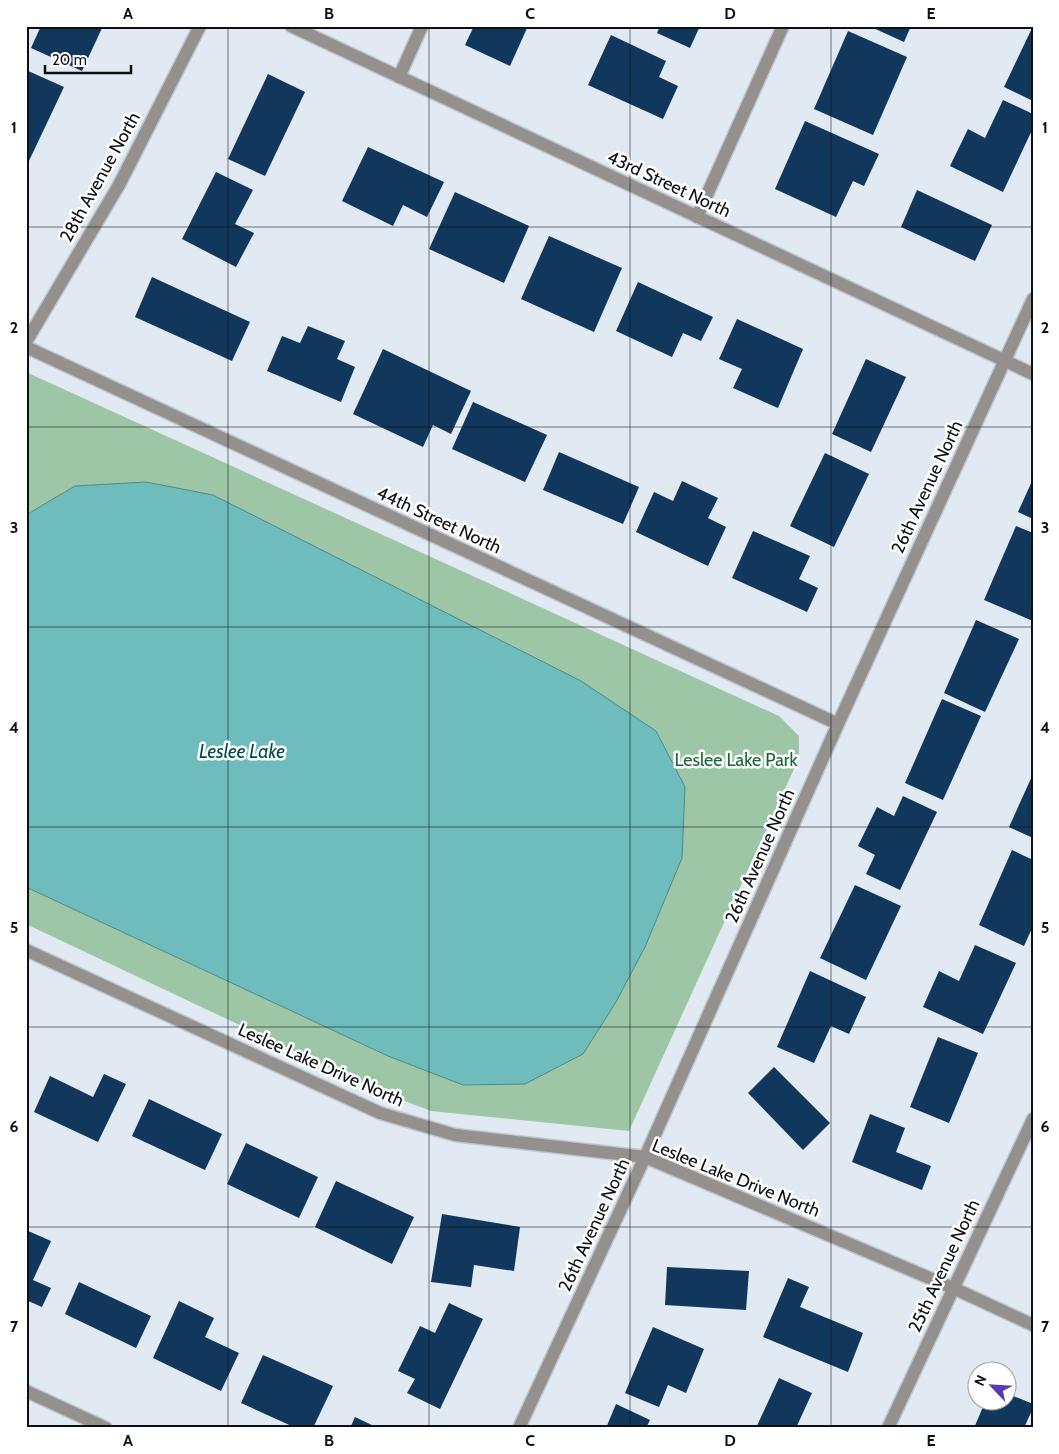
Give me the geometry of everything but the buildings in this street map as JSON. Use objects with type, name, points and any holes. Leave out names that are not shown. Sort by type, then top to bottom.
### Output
[{"type":"street","name":"28th Avenue North","points":[[26,342],[118,185],[200,26]]},
{"type":"street","name":"43rd Street North","points":[[291,26],[1033,374]]},
{"type":"street","points":[[399,77],[422,26]]},
{"type":"street","points":[[697,217],[783,26]]},
{"type":"street","name":"26th Avenue North","points":[[519,1428],[645,1157],[838,724],[1033,299]]},
{"type":"street","name":"44th Street North","points":[[26,347],[838,724]]},
{"type":"street","name":"Leslee Lake Drive North","points":[[26,950],[380,1113],[455,1135],[645,1157],[953,1288],[1033,1325]]},
{"type":"street","name":"25th Avenue North","points":[[888,1428],[1033,1119]]},
{"type":"street","points":[[26,1391],[106,1428]]},
{"type":"green space","name":"Leslee Lake Park","points":[[26,372],[779,716],[799,736],[799,758],[629,1131],[431,1111],[381,1092],[26,924],[26,887],[388,1056],[321,551],[213,495],[75,486],[26,515]]},
{"type":"water","name":"Leslee Lake","points":[[146,482],[213,495],[581,681],[656,731],[685,787],[682,858],[645,947],[616,1002],[583,1054],[525,1084],[463,1085],[388,1056],[26,887],[26,515],[75,486]]}]
